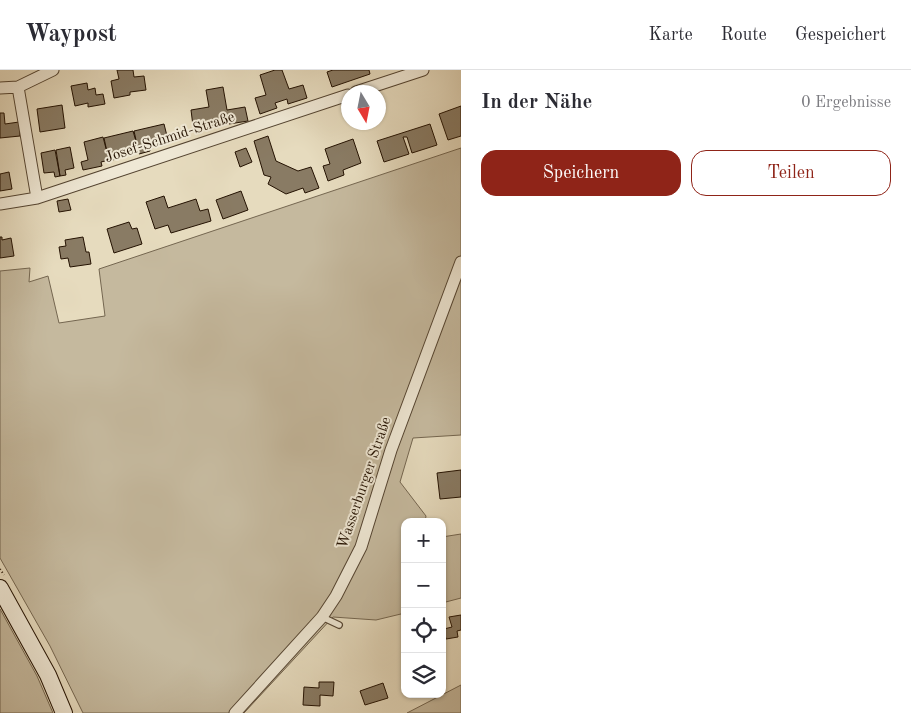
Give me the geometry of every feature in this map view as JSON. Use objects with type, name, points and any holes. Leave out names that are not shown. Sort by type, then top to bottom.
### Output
[{"type":"main road","points":[[0,588],[48,675],[64,713]]},
{"type":"street","points":[[0,88],[18,87],[53,70]]},
{"type":"street","points":[[377,85],[423,70]]},
{"type":"street","points":[[18,87],[37,198]]},
{"type":"street","name":"Josef-Schmid-Straße","points":[[0,204],[37,198],[341,97]]},
{"type":"street","name":"Wasserburger Straße","points":[[235,713],[322,617],[336,596],[361,547],[391,450],[461,262]]},
{"type":"lane","points":[[322,617],[339,625]]},
{"type":"shaded area","points":[[461,148],[461,435],[413,438],[400,482],[426,516],[426,518],[401,518],[401,614],[376,620],[333,617],[244,713],[83,713],[50,646],[0,558],[0,271],[30,268],[29,282],[48,276],[59,323],[105,316],[99,269]]},
{"type":"shaded area","points":[[461,534],[461,598],[446,602],[446,563],[446,536]]},
{"type":"shaded area","points":[[0,609],[37,676],[53,713],[0,713]]},
{"type":"shaded area","points":[[461,685],[461,713],[407,713],[436,698],[446,698],[446,693]]},
{"type":"building","points":[[117,70],[133,70],[134,77],[144,76],[146,90],[130,92],[130,95],[114,98],[111,81],[119,79]]},
{"type":"building","points":[[275,70],[282,70],[289,89],[303,85],[307,98],[288,104],[287,99],[275,103],[277,108],[260,114],[255,98],[266,95],[260,75]]},
{"type":"building","points":[[333,70],[369,70],[370,74],[332,87],[327,72]]},
{"type":"building","points":[[87,83],[88,90],[95,88],[96,95],[103,94],[105,104],[88,107],[88,103],[75,106],[71,86]]},
{"type":"building","points":[[223,87],[227,110],[245,107],[248,121],[229,124],[228,117],[217,119],[218,125],[207,127],[206,123],[193,126],[191,110],[209,107],[206,90]]},
{"type":"building","points":[[62,105],[65,128],[40,132],[37,109]]},
{"type":"building","points":[[461,106],[461,136],[448,140],[439,114]]},
{"type":"building","points":[[0,113],[4,113],[5,124],[19,122],[20,136],[0,138]]},
{"type":"building","points":[[164,124],[168,140],[149,145],[150,151],[139,154],[134,131]]},
{"type":"building","points":[[430,124],[437,145],[412,153],[407,137],[403,137],[409,154],[384,162],[377,141]]},
{"type":"building","points":[[133,131],[138,148],[118,153],[120,158],[109,161],[104,138]]},
{"type":"building","points":[[268,136],[276,161],[298,171],[311,167],[319,188],[305,193],[303,188],[286,194],[268,184],[271,177],[264,175],[254,141]]},
{"type":"building","points":[[103,137],[109,160],[101,162],[102,166],[83,170],[81,162],[88,160],[84,142]]},
{"type":"building","points":[[353,139],[361,163],[343,170],[344,175],[328,181],[323,166],[330,164],[325,149]]},
{"type":"building","points":[[70,147],[74,168],[65,170],[66,175],[60,176],[56,150]]},
{"type":"building","points":[[246,148],[252,162],[240,167],[235,152]]},
{"type":"building","points":[[55,150],[60,176],[55,177],[54,172],[44,173],[41,153]]},
{"type":"building","points":[[9,172],[12,189],[0,191],[0,174]]},
{"type":"building","points":[[241,191],[248,210],[223,219],[216,200]]},
{"type":"building","points":[[164,196],[168,208],[196,199],[200,211],[208,209],[211,221],[171,233],[168,225],[155,229],[146,202]]},
{"type":"building","points":[[68,199],[71,210],[59,212],[57,201]]},
{"type":"building","points":[[129,222],[132,229],[137,228],[142,244],[114,253],[107,229]]},
{"type":"building","points":[[0,237],[2,237],[2,240],[11,238],[14,256],[0,258]]},
{"type":"building","points":[[83,237],[91,264],[70,267],[68,258],[61,259],[59,247],[66,246],[65,240]]},
{"type":"building","points":[[461,470],[461,497],[440,499],[437,473]]},
{"type":"building","points":[[461,615],[461,630],[457,631],[458,637],[446,639],[446,628],[452,627],[449,617]]},
{"type":"building","points":[[319,682],[334,682],[333,696],[320,695],[320,706],[303,705],[304,687],[319,688]]},
{"type":"building","points":[[383,683],[388,698],[365,705],[360,691]]}]
